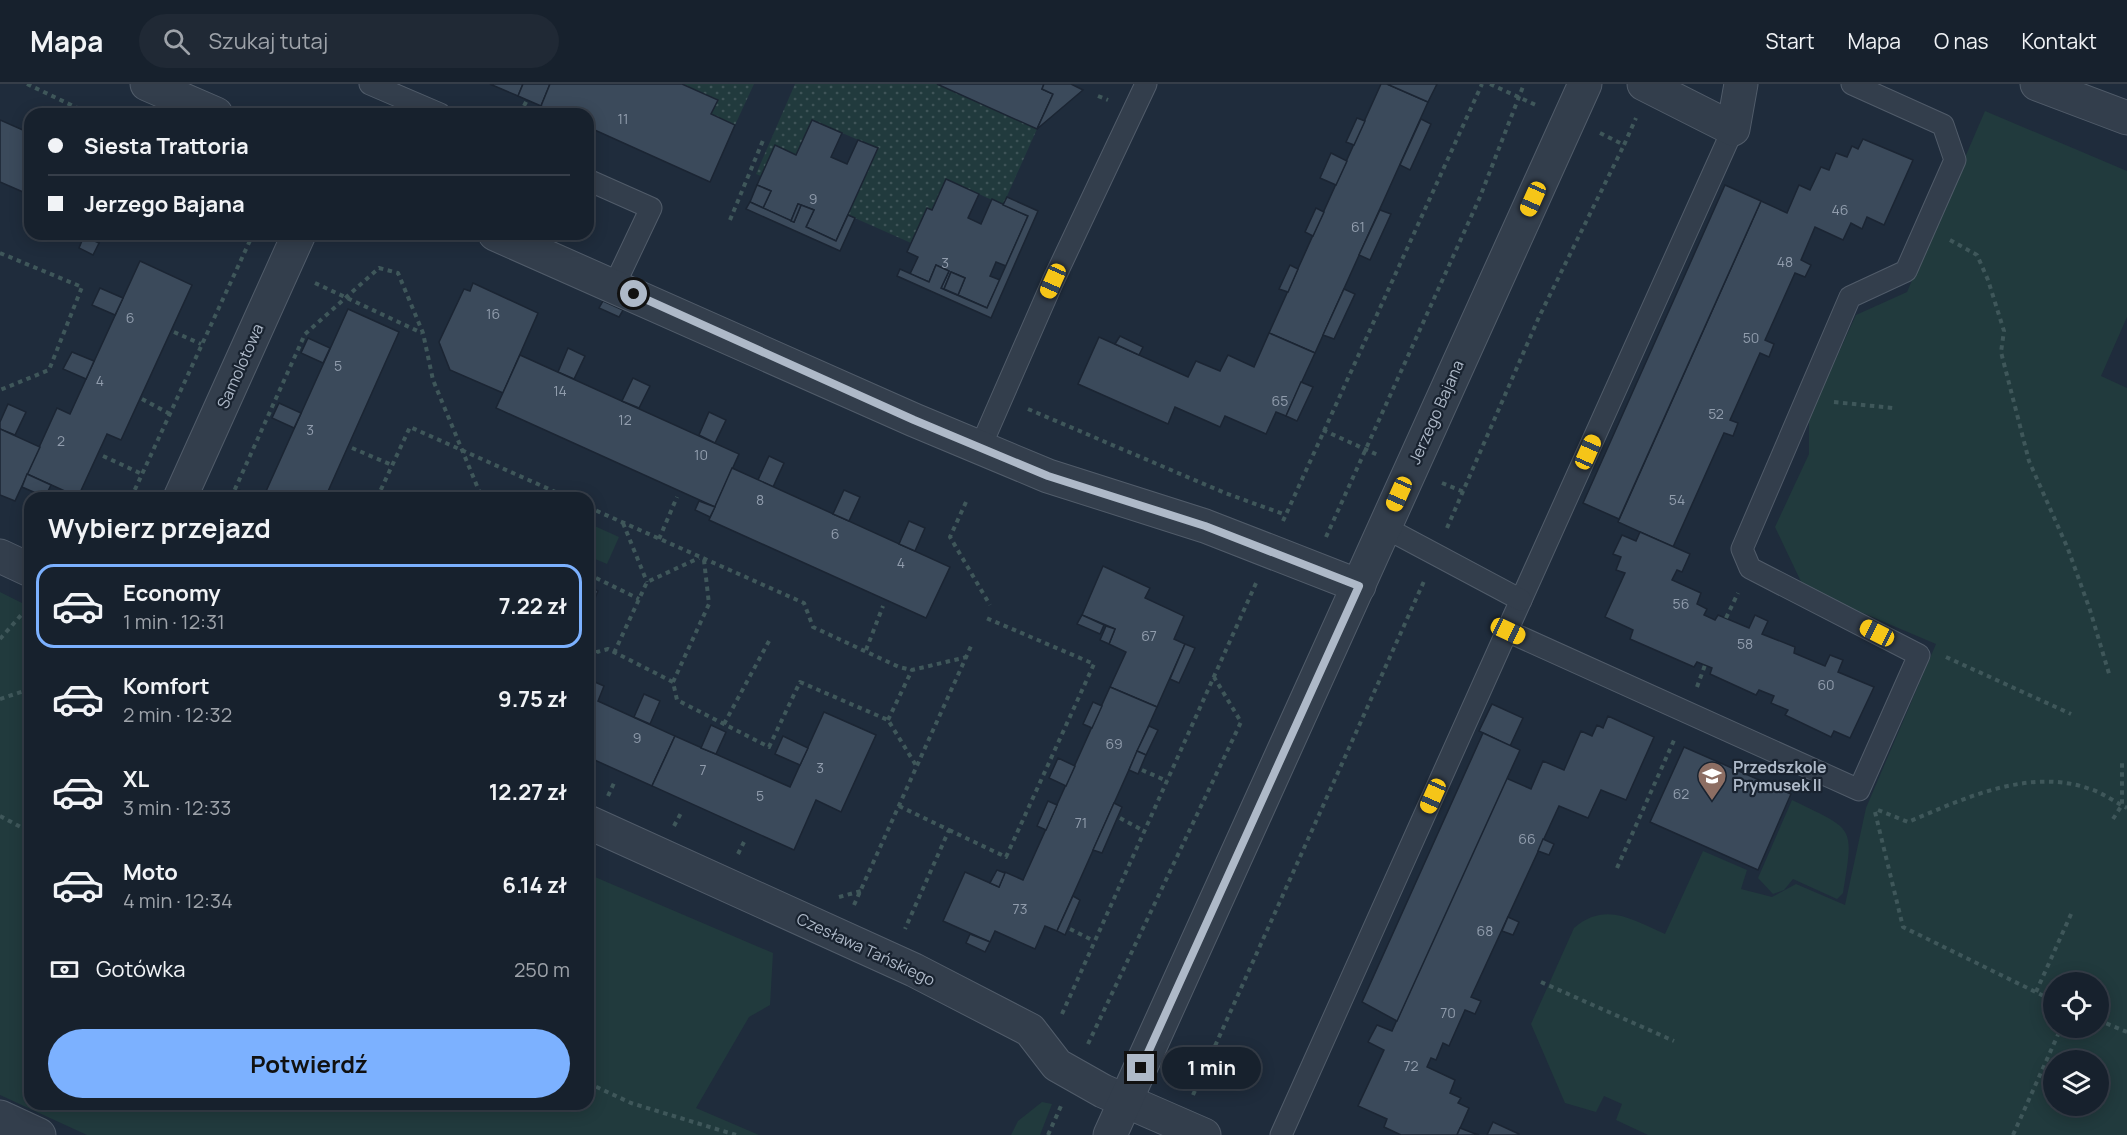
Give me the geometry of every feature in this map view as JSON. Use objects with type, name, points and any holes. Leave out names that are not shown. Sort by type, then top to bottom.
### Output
[{"type":"street","name":"Jerzego Bajana","points":[[1110,1135],[1585,84]]},
{"type":"street","points":[[1644,84],[1733,129],[1741,84]]},
{"type":"street","points":[[2037,84],[2127,118]]},
{"type":"street","points":[[156,86],[203,108]]},
{"type":"street","name":"Samolotowa","points":[[183,492],[296,240]]},
{"type":"street","points":[[509,240],[1048,476],[1205,526],[1359,586]]},
{"type":"street","points":[[0,556],[24,567]]},
{"type":"street","name":"Czesława Tańskiego","points":[[594,825],[892,960],[1030,1030],[1057,1065],[1125,1102],[1204,1135]]},
{"type":"street","points":[[0,1117],[39,1135]]},
{"type":"lane","points":[[370,84],[426,108]]},
{"type":"lane","points":[[980,448],[1146,84]]},
{"type":"lane","points":[[1508,631],[1859,790],[1919,655],[1750,568],[1742,549],[1850,297],[1906,270],[1954,160],[1943,125],[1852,84]]},
{"type":"lane","points":[[1281,1135],[1733,129]]},
{"type":"lane","points":[[594,183],[651,208],[614,286]]},
{"type":"lane","points":[[1384,527],[1521,600]]},
{"type":"path","points":[[27,84],[77,108]]},
{"type":"path","points":[[1281,525],[1482,84]]},
{"type":"path","points":[[1312,567],[1480,197],[1524,84]]},
{"type":"path","points":[[523,108],[526,100]]},
{"type":"path","points":[[730,220],[764,138]]},
{"type":"path","points":[[1190,1101],[1464,492],[1539,317],[1624,145]]},
{"type":"path","points":[[1926,227],[1977,255],[1988,280],[2004,331],[2001,352],[2029,461],[2068,549],[2090,610],[2110,677]]},
{"type":"path","points":[[133,492],[250,240]]},
{"type":"path","points":[[0,390],[49,370],[82,286],[2,255]]},
{"type":"path","points":[[234,492],[305,334],[379,268],[398,273],[423,333],[433,380],[479,492]]},
{"type":"path","points":[[309,280],[343,298],[423,333]]},
{"type":"path","points":[[174,332],[201,344]]},
{"type":"path","points":[[1002,398],[1225,493],[1286,515]]},
{"type":"path","points":[[142,399],[170,414]]},
{"type":"path","points":[[1806,399],[1893,408]]},
{"type":"path","points":[[380,492],[410,427],[555,492]]},
{"type":"path","points":[[1323,430],[1385,458]]},
{"type":"path","points":[[352,448],[392,465]]},
{"type":"path","points":[[104,456],[142,474]]},
{"type":"path","points":[[1437,480],[1464,492]]},
{"type":"path","points":[[659,539],[677,497]]},
{"type":"path","points":[[966,502],[950,537],[990,605]]},
{"type":"path","points":[[594,510],[804,603],[813,627],[899,667],[912,670],[967,657]]},
{"type":"path","points":[[623,522],[647,582]]},
{"type":"path","points":[[614,653],[647,582],[702,559]]},
{"type":"path","points":[[702,559],[709,604],[673,682],[677,700],[769,747],[800,682],[888,720],[917,767]]},
{"type":"path","points":[[1046,1051],[1259,576]]},
{"type":"path","points":[[594,577],[639,599]]},
{"type":"path","points":[[866,650],[884,606]]},
{"type":"path","points":[[0,639],[24,613]]},
{"type":"path","points":[[899,806],[1006,857],[1094,664],[984,617]]},
{"type":"path","points":[[724,724],[769,641]]},
{"type":"path","points":[[840,936],[972,644]]},
{"type":"path","points":[[594,658],[597,652],[608,649],[673,682]]},
{"type":"path","points":[[1919,655],[1936,652],[2071,714]]},
{"type":"path","points":[[888,720],[912,670]]},
{"type":"path","points":[[1075,1075],[1108,999],[1241,722],[1214,677]]},
{"type":"path","points":[[0,699],[24,691]]},
{"type":"path","points":[[1617,868],[1687,712]]},
{"type":"path","points":[[2113,819],[2122,805],[2122,761]]},
{"type":"path","points":[[1142,770],[1167,781]]},
{"type":"path","points":[[2043,996],[1903,927],[1874,808],[1908,822],[1978,794],[2040,782],[2063,783],[2090,789],[2127,808]]},
{"type":"path","points":[[0,816],[24,829]]},
{"type":"path","points":[[1120,818],[1144,831]]},
{"type":"path","points":[[892,960],[949,830]]},
{"type":"path","points":[[2036,992],[2072,912]]},
{"type":"path","points":[[1070,928],[1094,941]]},
{"type":"path","points":[[1541,982],[1674,1041]]},
{"type":"path","points":[[2109,1025],[2127,1032]]},
{"type":"path","points":[[2013,1135],[2057,1038]]},
{"type":"path","points":[[594,1086],[632,1102],[736,1135]]},
{"type":"green space","points":[[682,84],[754,84],[735,125],[711,114],[718,100]]},
{"type":"green space","points":[[795,84],[937,84],[1037,129],[1003,205],[946,179],[932,210],[927,208],[911,243],[848,215],[877,148],[812,120],[796,155],[775,145],[761,176],[756,174]]},
{"type":"green space","points":[[1985,111],[2127,171],[2127,317],[2101,376],[2127,388],[2127,1135],[1648,1135],[1616,1120],[1622,1104],[1604,1096],[1596,1112],[1565,1103],[1531,1024],[1574,928],[1586,920],[1608,914],[1630,919],[1665,934],[1703,851],[1747,870],[1741,889],[1772,897],[1796,884],[1845,905],[1866,808],[1936,644],[1804,588],[1775,527],[1809,454],[1809,417],[1856,315],[1907,292]]},
{"type":"green space","points":[[594,526],[619,537],[607,564],[594,559]]},
{"type":"green space","points":[[0,592],[24,604],[24,1106],[0,1095]]},
{"type":"green space","points":[[1792,800],[1828,818],[1845,832],[1849,854],[1843,893],[1837,899],[1793,879],[1784,890],[1773,894],[1758,878]]},
{"type":"green space","points":[[594,877],[773,953],[770,1005],[749,1017],[696,1108],[759,1135],[87,1135],[33,1110],[594,1110]]},
{"type":"green space","points":[[1042,1102],[1052,1104],[1040,1135],[1011,1135],[1018,1121]]},
{"type":"building","points":[[490,84],[523,84],[518,96]]},
{"type":"building","points":[[523,84],[550,84],[541,106],[518,96]]},
{"type":"building","points":[[550,84],[682,84],[718,100],[711,114],[735,125],[710,182],[594,130],[594,108],[545,108],[541,106]]},
{"type":"building","points":[[937,84],[1044,84],[1042,89],[1053,94],[1037,129]]},
{"type":"building","points":[[1044,84],[1071,84],[1083,90],[1037,129],[1053,94],[1042,89]]},
{"type":"building","points":[[1381,84],[1387,84],[1428,102],[1315,353],[1269,333]]},
{"type":"building","points":[[1387,84],[1437,84],[1428,102]]},
{"type":"building","points":[[1357,118],[1365,121],[1354,145],[1346,142]]},
{"type":"building","points":[[1421,119],[1431,124],[1410,170],[1400,165]]},
{"type":"building","points":[[0,120],[24,131],[24,192],[0,182]]},
{"type":"building","points":[[812,120],[842,133],[831,157],[847,164],[858,140],[878,148],[836,241],[806,227],[814,210],[798,204],[791,221],[763,208],[771,191],[757,185],[775,145],[796,155]]},
{"type":"building","points":[[1863,139],[1913,160],[1884,225],[1867,217],[1862,229],[1851,223],[1843,240],[1815,227],[1801,260],[1811,265],[1805,277],[1795,273],[1765,340],[1774,344],[1769,357],[1760,353],[1730,420],[1738,423],[1733,436],[1724,433],[1673,547],[1618,522],[1761,201],[1787,213],[1799,185],[1810,190],[1821,167],[1829,170],[1836,153],[1847,157],[1852,146],[1858,149]]},
{"type":"building","points":[[1331,153],[1347,161],[1336,185],[1320,178]]},
{"type":"building","points":[[946,179],[979,194],[968,218],[981,224],[992,199],[1028,216],[1006,266],[996,262],[990,276],[1000,280],[987,308],[958,295],[965,278],[951,272],[944,289],[941,288],[949,271],[936,265],[929,282],[910,274],[918,257],[907,252],[927,208],[932,210]]},
{"type":"building","points":[[757,185],[771,191],[763,208],[750,202]]},
{"type":"building","points":[[1725,185],[1761,201],[1619,519],[1583,503]]},
{"type":"building","points":[[1007,197],[1038,211],[991,318],[897,276],[900,269],[929,282],[936,265],[949,271],[941,288],[987,308],[1028,216],[1003,205]]},
{"type":"building","points":[[750,202],[794,222],[801,205],[814,210],[806,227],[836,241],[848,215],[855,218],[840,251],[746,209]]},
{"type":"building","points":[[798,204],[801,205],[794,222],[791,221]]},
{"type":"building","points":[[1316,208],[1324,212],[1313,236],[1305,232]]},
{"type":"building","points":[[1380,210],[1391,214],[1370,260],[1359,255]]},
{"type":"building","points":[[82,240],[93,240],[99,243],[93,255],[79,248]]},
{"type":"building","points":[[140,261],[192,285],[121,440],[107,434],[80,492],[67,492],[27,474],[57,408],[70,414]]},
{"type":"building","points":[[1290,265],[1298,269],[1288,292],[1279,289]]},
{"type":"building","points":[[951,272],[965,278],[958,295],[944,289]]},
{"type":"building","points":[[473,283],[538,313],[503,393],[450,370],[439,342],[464,289],[470,291]]},
{"type":"building","points":[[100,288],[123,298],[115,315],[92,305]]},
{"type":"building","points":[[1344,289],[1355,294],[1334,339],[1323,335]]},
{"type":"building","points":[[603,301],[623,310],[619,317],[599,308]]},
{"type":"building","points":[[348,309],[399,332],[328,492],[266,492]]},
{"type":"building","points":[[1269,333],[1315,353],[1286,416],[1276,412],[1266,434],[1225,416],[1220,427],[1175,407],[1168,424],[1078,384],[1099,337],[1188,377],[1196,361],[1220,371],[1228,355],[1254,367]]},
{"type":"building","points":[[1120,336],[1143,347],[1139,355],[1115,344]]},
{"type":"building","points":[[308,338],[330,348],[323,363],[301,353]]},
{"type":"building","points":[[568,348],[585,356],[574,379],[558,372]]},
{"type":"building","points":[[72,352],[94,361],[86,379],[63,369]]},
{"type":"building","points":[[520,355],[739,454],[715,507],[496,408]]},
{"type":"building","points":[[633,378],[650,386],[639,408],[622,401]]},
{"type":"building","points":[[1301,382],[1313,387],[1297,421],[1286,416]]},
{"type":"building","points":[[279,403],[301,413],[294,428],[272,418]]},
{"type":"building","points":[[8,404],[26,412],[15,435],[0,429],[0,422]]},
{"type":"building","points":[[709,412],[726,420],[715,443],[699,435]]},
{"type":"building","points":[[0,429],[40,447],[15,501],[0,495]]},
{"type":"building","points":[[769,456],[784,463],[773,487],[758,480]]},
{"type":"building","points":[[732,468],[950,567],[926,618],[709,520]]},
{"type":"building","points":[[27,474],[51,485],[48,492],[34,492],[22,487]]},
{"type":"building","points":[[844,490],[860,497],[849,521],[833,514]]},
{"type":"building","points":[[699,501],[715,507],[710,517],[695,510]]},
{"type":"building","points":[[909,521],[925,528],[915,551],[899,544]]},
{"type":"building","points":[[1640,532],[1690,554],[1682,572],[1677,570],[1672,580],[1701,593],[1697,604],[1707,609],[1704,615],[1715,620],[1718,615],[1749,628],[1755,615],[1768,621],[1762,634],[1795,647],[1794,653],[1825,666],[1830,655],[1843,660],[1838,672],[1874,687],[1850,738],[1834,731],[1831,737],[1785,715],[1788,710],[1771,703],[1774,696],[1759,690],[1756,695],[1710,674],[1712,668],[1697,662],[1694,667],[1630,639],[1633,630],[1605,617],[1625,573],[1616,570],[1621,557],[1613,554],[1622,535],[1636,541]]},
{"type":"building","points":[[1103,566],[1150,588],[1145,598],[1184,616],[1174,639],[1185,644],[1157,707],[1110,687],[1126,652],[1109,644],[1115,629],[1082,615]]},
{"type":"building","points":[[1082,615],[1104,625],[1100,634],[1077,624]]},
{"type":"building","points":[[1106,626],[1115,629],[1109,644],[1100,640]]},
{"type":"building","points":[[1185,644],[1195,648],[1179,683],[1170,679]]},
{"type":"building","points":[[594,682],[604,686],[598,701],[675,736],[652,786],[594,760]]},
{"type":"building","points":[[1110,687],[1157,707],[1057,931],[1045,926],[1035,949],[995,931],[990,942],[943,921],[965,872],[999,887],[1005,872],[1023,880]]},
{"type":"building","points":[[644,694],[660,701],[650,724],[634,717]]},
{"type":"building","points":[[1093,702],[1102,706],[1092,728],[1083,724]]},
{"type":"building","points":[[1492,704],[1523,718],[1510,746],[1479,731]]},
{"type":"building","points":[[824,712],[876,735],[841,812],[816,800],[794,850],[652,786],[675,736],[790,787]]},
{"type":"building","points":[[1608,716],[1654,737],[1626,800],[1601,790],[1588,818],[1559,806],[1471,997],[1481,1001],[1475,1014],[1465,1010],[1449,1046],[1443,1043],[1436,1060],[1431,1058],[1427,1067],[1455,1080],[1450,1093],[1461,1098],[1458,1103],[1469,1108],[1457,1135],[1401,1135],[1384,1127],[1387,1119],[1358,1106],[1384,1050],[1368,1042],[1377,1025],[1392,1031],[1506,778],[1531,789],[1543,761],[1564,770],[1581,731],[1592,736],[1597,725],[1603,728]]},
{"type":"building","points":[[711,725],[726,732],[716,754],[701,748]]},
{"type":"building","points":[[1149,726],[1158,730],[1146,755],[1137,751]]},
{"type":"building","points":[[1483,733],[1520,750],[1397,1021],[1362,1002]]},
{"type":"building","points":[[783,736],[808,748],[800,765],[775,754]]},
{"type":"building","points":[[1684,747],[1791,794],[1758,870],[1650,822]]},
{"type":"building","points":[[1137,751],[1146,755],[1138,774],[1129,770]]},
{"type":"building","points":[[1058,758],[1075,766],[1066,786],[1049,778]]},
{"type":"building","points":[[1048,801],[1057,805],[1046,830],[1037,826]]},
{"type":"building","points":[[1114,803],[1122,807],[1102,853],[1093,850]]},
{"type":"building","points":[[1543,839],[1554,844],[1549,855],[1538,851]]},
{"type":"building","points":[[997,870],[1005,873],[999,887],[990,883]]},
{"type":"building","points":[[1073,896],[1080,900],[1065,935],[1057,931]]},
{"type":"building","points":[[1508,917],[1519,922],[1513,935],[1502,931]]},
{"type":"building","points":[[970,934],[990,942],[985,952],[966,943]]},
{"type":"building","points":[[1493,1122],[1519,1134],[1519,1135],[1487,1135]]},
{"type":"building","points":[[1460,1128],[1473,1133],[1479,1135],[1457,1135]]},
{"type":"place","name":"Przedszkole Prymusek II","points":[[1712,802]]},
{"type":"route","points":[[634,294],[914,420],[1048,476],[1205,526],[1359,586],[1141,1068]]}]
